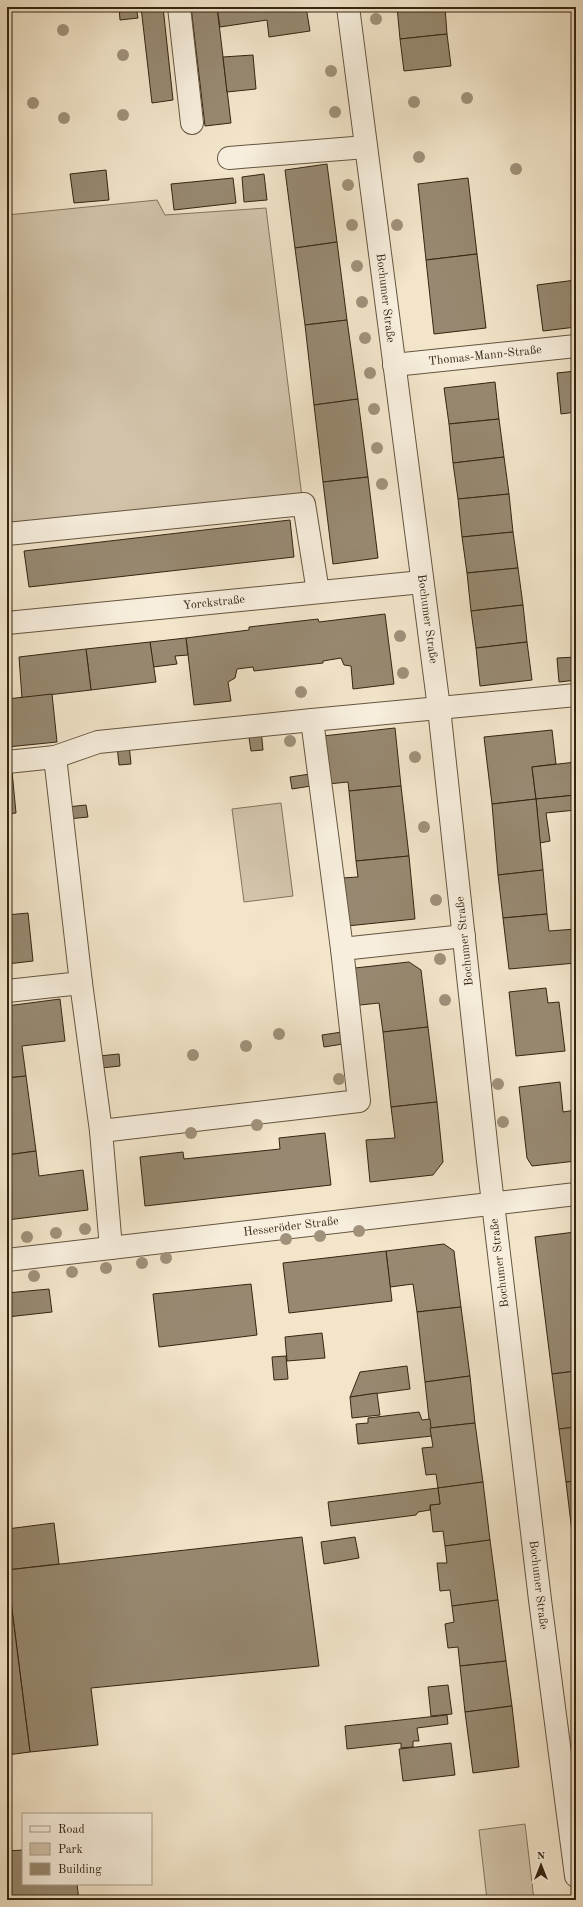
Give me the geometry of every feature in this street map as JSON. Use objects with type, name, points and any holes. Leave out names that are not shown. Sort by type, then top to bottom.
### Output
[{"type":"street","points":[[179,7],[192,122]]},
{"type":"street","name":"Bochumer Straße","points":[[348,7],[438,708],[493,1202],[540,1600],[571,1794],[576,1876]]},
{"type":"street","points":[[229,158],[366,147]]},
{"type":"street","name":"Thomas-Mann-Straße","points":[[394,365],[576,346]]},
{"type":"street","points":[[7,534],[304,504],[318,592]]},
{"type":"street","name":"Yorckstraße","points":[[7,620],[422,582]]},
{"type":"street","points":[[7,762],[55,757],[98,742],[576,695]]},
{"type":"street","points":[[101,1131],[359,1101],[342,949],[312,720]]},
{"type":"street","points":[[55,757],[81,983],[101,1131],[111,1248]]},
{"type":"street","points":[[342,949],[464,936]]},
{"type":"street","points":[[7,991],[81,983]]},
{"type":"street","name":"Hesseröder Straße","points":[[7,1260],[493,1202],[576,1194]]},
{"type":"green space","points":[[157,200],[165,215],[266,208],[302,497],[7,528],[7,215]]},
{"type":"green space","points":[[281,803],[293,896],[244,902],[232,809]]},
{"type":"green space","points":[[525,1824],[534,1900],[487,1900],[479,1830]]},
{"type":"building","points":[[119,7],[136,7],[138,18],[120,20]]},
{"type":"building","points":[[141,7],[163,7],[173,100],[152,103]]},
{"type":"building","points":[[191,7],[217,7],[231,123],[205,126]]},
{"type":"building","points":[[217,7],[306,7],[310,31],[269,37],[267,20],[220,27]]},
{"type":"building","points":[[397,7],[445,7],[447,34],[400,39]]},
{"type":"building","points":[[447,34],[451,66],[404,71],[400,39]]},
{"type":"building","points":[[253,55],[256,89],[227,92],[223,57]]},
{"type":"building","points":[[327,164],[337,242],[295,248],[285,170]]},
{"type":"building","points":[[106,170],[109,200],[74,203],[70,174]]},
{"type":"building","points":[[264,174],[267,200],[244,202],[242,177]]},
{"type":"building","points":[[233,178],[236,203],[174,210],[171,184]]},
{"type":"building","points":[[468,178],[477,254],[426,260],[418,184]]},
{"type":"building","points":[[337,242],[347,320],[305,325],[295,248]]},
{"type":"building","points":[[477,254],[486,328],[434,334],[426,260]]},
{"type":"building","points":[[576,280],[576,327],[543,331],[537,285]]},
{"type":"building","points":[[347,320],[358,399],[314,405],[305,325]]},
{"type":"building","points":[[576,371],[576,412],[561,414],[557,373]]},
{"type":"building","points":[[495,382],[499,419],[449,424],[444,388]]},
{"type":"building","points":[[358,399],[368,477],[323,482],[314,405]]},
{"type":"building","points":[[499,419],[504,457],[453,463],[449,424]]},
{"type":"building","points":[[504,457],[509,494],[458,499],[453,463]]},
{"type":"building","points":[[368,477],[378,558],[333,564],[323,482]]},
{"type":"building","points":[[509,494],[513,532],[462,537],[458,499]]},
{"type":"building","points":[[290,520],[294,557],[29,587],[24,551]]},
{"type":"building","points":[[513,532],[518,568],[467,573],[462,537]]},
{"type":"building","points":[[518,568],[523,605],[471,611],[467,573]]},
{"type":"building","points":[[523,605],[527,642],[476,648],[471,611]]},
{"type":"building","points":[[385,614],[394,684],[353,689],[351,666],[344,665],[341,658],[323,661],[323,663],[254,671],[253,667],[237,669],[235,678],[228,682],[231,701],[194,705],[186,638],[249,630],[249,627],[318,619],[319,622]]},
{"type":"building","points":[[186,638],[188,655],[175,656],[177,664],[153,667],[150,642]]},
{"type":"building","points":[[150,642],[156,682],[91,690],[86,649]]},
{"type":"building","points":[[527,642],[532,680],[480,686],[476,648]]},
{"type":"building","points":[[86,649],[91,690],[22,698],[19,657]]},
{"type":"building","points":[[576,657],[576,680],[559,682],[557,658]]},
{"type":"building","points":[[52,694],[57,742],[7,747],[7,699]]},
{"type":"building","points":[[395,728],[401,786],[349,791],[348,782],[328,784],[323,736]]},
{"type":"building","points":[[261,730],[263,750],[251,751],[248,731]]},
{"type":"building","points":[[552,730],[556,764],[532,767],[536,799],[492,804],[484,737]]},
{"type":"building","points":[[129,744],[131,764],[119,765],[117,746]]},
{"type":"building","points":[[576,762],[576,795],[536,799],[532,767]]},
{"type":"building","points":[[12,771],[16,813],[7,814],[7,772]]},
{"type":"building","points":[[310,774],[311,786],[292,789],[290,777]]},
{"type":"building","points":[[401,786],[409,856],[356,861],[349,791]]},
{"type":"building","points":[[576,795],[576,810],[546,813],[550,841],[540,843],[536,799]]},
{"type":"building","points":[[536,799],[543,870],[498,875],[492,804]]},
{"type":"building","points":[[86,805],[88,817],[68,819],[67,807]]},
{"type":"building","points":[[409,856],[415,919],[347,926],[342,878],[358,877],[356,861]]},
{"type":"building","points":[[543,870],[547,914],[503,918],[498,875]]},
{"type":"building","points":[[28,913],[33,961],[7,964],[7,915]]},
{"type":"building","points":[[547,914],[549,931],[576,929],[576,963],[509,969],[503,918]]},
{"type":"building","points":[[409,962],[421,970],[428,1027],[383,1032],[379,1003],[351,1006],[346,969]]},
{"type":"building","points":[[546,988],[548,1003],[559,1002],[565,1051],[516,1056],[509,992]]},
{"type":"building","points":[[60,999],[65,1041],[22,1046],[26,1076],[7,1078],[7,1006]]},
{"type":"building","points":[[428,1027],[437,1102],[391,1107],[383,1032]]},
{"type":"building","points":[[342,1032],[343,1044],[324,1047],[322,1035]]},
{"type":"building","points":[[119,1054],[120,1066],[101,1068],[99,1056]]},
{"type":"building","points":[[26,1076],[36,1151],[7,1155],[7,1078]]},
{"type":"building","points":[[560,1082],[563,1112],[576,1110],[576,1161],[532,1166],[527,1158],[519,1087]]},
{"type":"building","points":[[437,1102],[443,1162],[433,1175],[370,1182],[366,1140],[395,1138],[391,1107]]},
{"type":"building","points":[[325,1133],[331,1185],[145,1206],[140,1157],[183,1152],[184,1159],[280,1149],[279,1138]]},
{"type":"building","points":[[36,1151],[39,1176],[83,1170],[88,1210],[7,1220],[7,1155]]},
{"type":"building","points":[[576,1229],[576,1371],[552,1374],[535,1237],[575,1232],[574,1230]]},
{"type":"building","points":[[444,1244],[454,1251],[461,1307],[417,1312],[413,1284],[390,1287],[386,1251]]},
{"type":"building","points":[[386,1251],[392,1301],[289,1313],[283,1263]]},
{"type":"building","points":[[251,1284],[257,1335],[159,1347],[153,1294]]},
{"type":"building","points":[[49,1289],[52,1312],[7,1317],[7,1293]]},
{"type":"building","points":[[461,1307],[470,1376],[425,1382],[417,1312]]},
{"type":"building","points":[[322,1333],[325,1358],[287,1361],[285,1337]]},
{"type":"building","points":[[286,1356],[288,1379],[274,1380],[272,1357]]},
{"type":"building","points":[[407,1366],[410,1389],[350,1397],[360,1372]]},
{"type":"building","points":[[576,1371],[576,1427],[559,1429],[552,1374]]},
{"type":"building","points":[[470,1376],[475,1423],[430,1428],[425,1382]]},
{"type":"building","points":[[377,1393],[380,1415],[352,1418],[350,1397]]},
{"type":"building","points":[[419,1412],[422,1420],[430,1419],[432,1436],[358,1444],[356,1424],[368,1423],[368,1418]]},
{"type":"building","points":[[475,1423],[483,1482],[438,1488],[436,1474],[426,1475],[422,1448],[433,1447],[430,1428]]},
{"type":"building","points":[[576,1427],[576,1481],[566,1482],[559,1429]]},
{"type":"building","points":[[576,1481],[576,1532],[572,1532],[566,1482]]},
{"type":"building","points":[[483,1482],[490,1540],[445,1546],[443,1531],[433,1532],[430,1505],[440,1504],[438,1488]]},
{"type":"building","points":[[438,1488],[440,1504],[430,1505],[430,1510],[418,1512],[416,1515],[331,1526],[328,1502]]},
{"type":"building","points":[[54,1523],[59,1564],[7,1570],[7,1529]]},
{"type":"building","points":[[572,1532],[576,1532],[576,1563]]},
{"type":"building","points":[[302,1537],[319,1666],[91,1688],[98,1745],[30,1752],[7,1570]]},
{"type":"building","points":[[355,1537],[359,1558],[324,1564],[321,1542]]},
{"type":"building","points":[[490,1540],[498,1600],[452,1606],[450,1590],[440,1591],[437,1563],[447,1563],[445,1546]]},
{"type":"building","points":[[7,1570],[30,1752],[7,1755]]},
{"type":"building","points":[[498,1600],[506,1661],[460,1666],[458,1647],[448,1648],[445,1624],[454,1622],[452,1606]]},
{"type":"building","points":[[506,1661],[512,1706],[465,1712],[460,1666]]},
{"type":"building","points":[[448,1685],[452,1714],[431,1716],[428,1687]]},
{"type":"building","points":[[512,1706],[519,1767],[473,1773],[465,1712]]},
{"type":"building","points":[[447,1715],[448,1724],[417,1728],[419,1741],[413,1741],[413,1747],[401,1748],[401,1743],[347,1749],[345,1726]]},
{"type":"building","points":[[451,1743],[455,1775],[403,1781],[399,1749]]},
{"type":"building","points":[[22,1850],[22,1885],[77,1885],[79,1900],[7,1900],[7,1851]]}]
